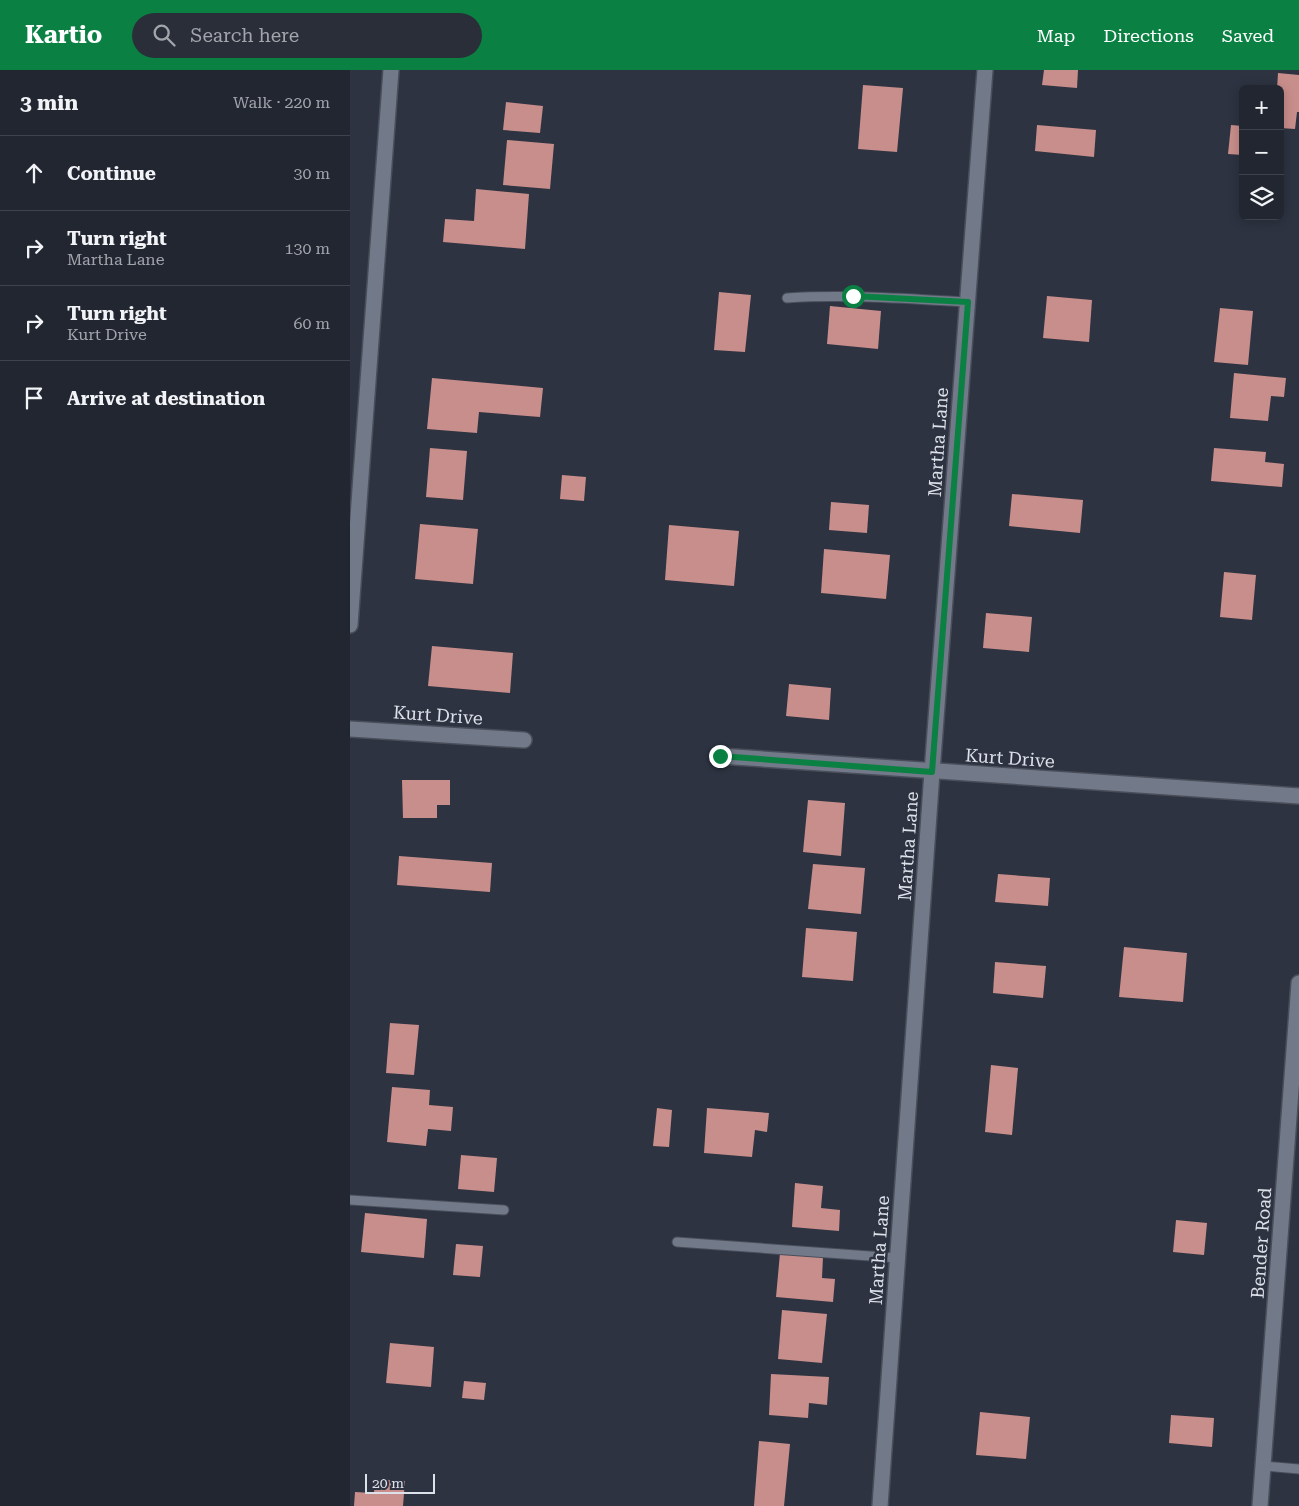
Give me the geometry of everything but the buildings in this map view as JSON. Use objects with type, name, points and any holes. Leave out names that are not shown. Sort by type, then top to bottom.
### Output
[{"type":"street","points":[[350,625],[391,70]]},
{"type":"street","name":"Martha Lane","points":[[880,1506],[932,772],[985,70]]},
{"type":"street","name":"Kurt Drive","points":[[350,729],[524,740]]},
{"type":"street","name":"Kurt Drive","points":[[720,756],[1299,796]]},
{"type":"street","name":"Bender Road","points":[[1260,1506],[1299,983]]},
{"type":"lane","points":[[786,298],[843,296],[968,302]]},
{"type":"lane","points":[[350,1200],[504,1210]]},
{"type":"lane","points":[[677,1242],[898,1258]]},
{"type":"lane","points":[[1263,1466],[1299,1469]]},
{"type":"route","points":[[720,756],[932,772],[968,302],[853,296]]}]
